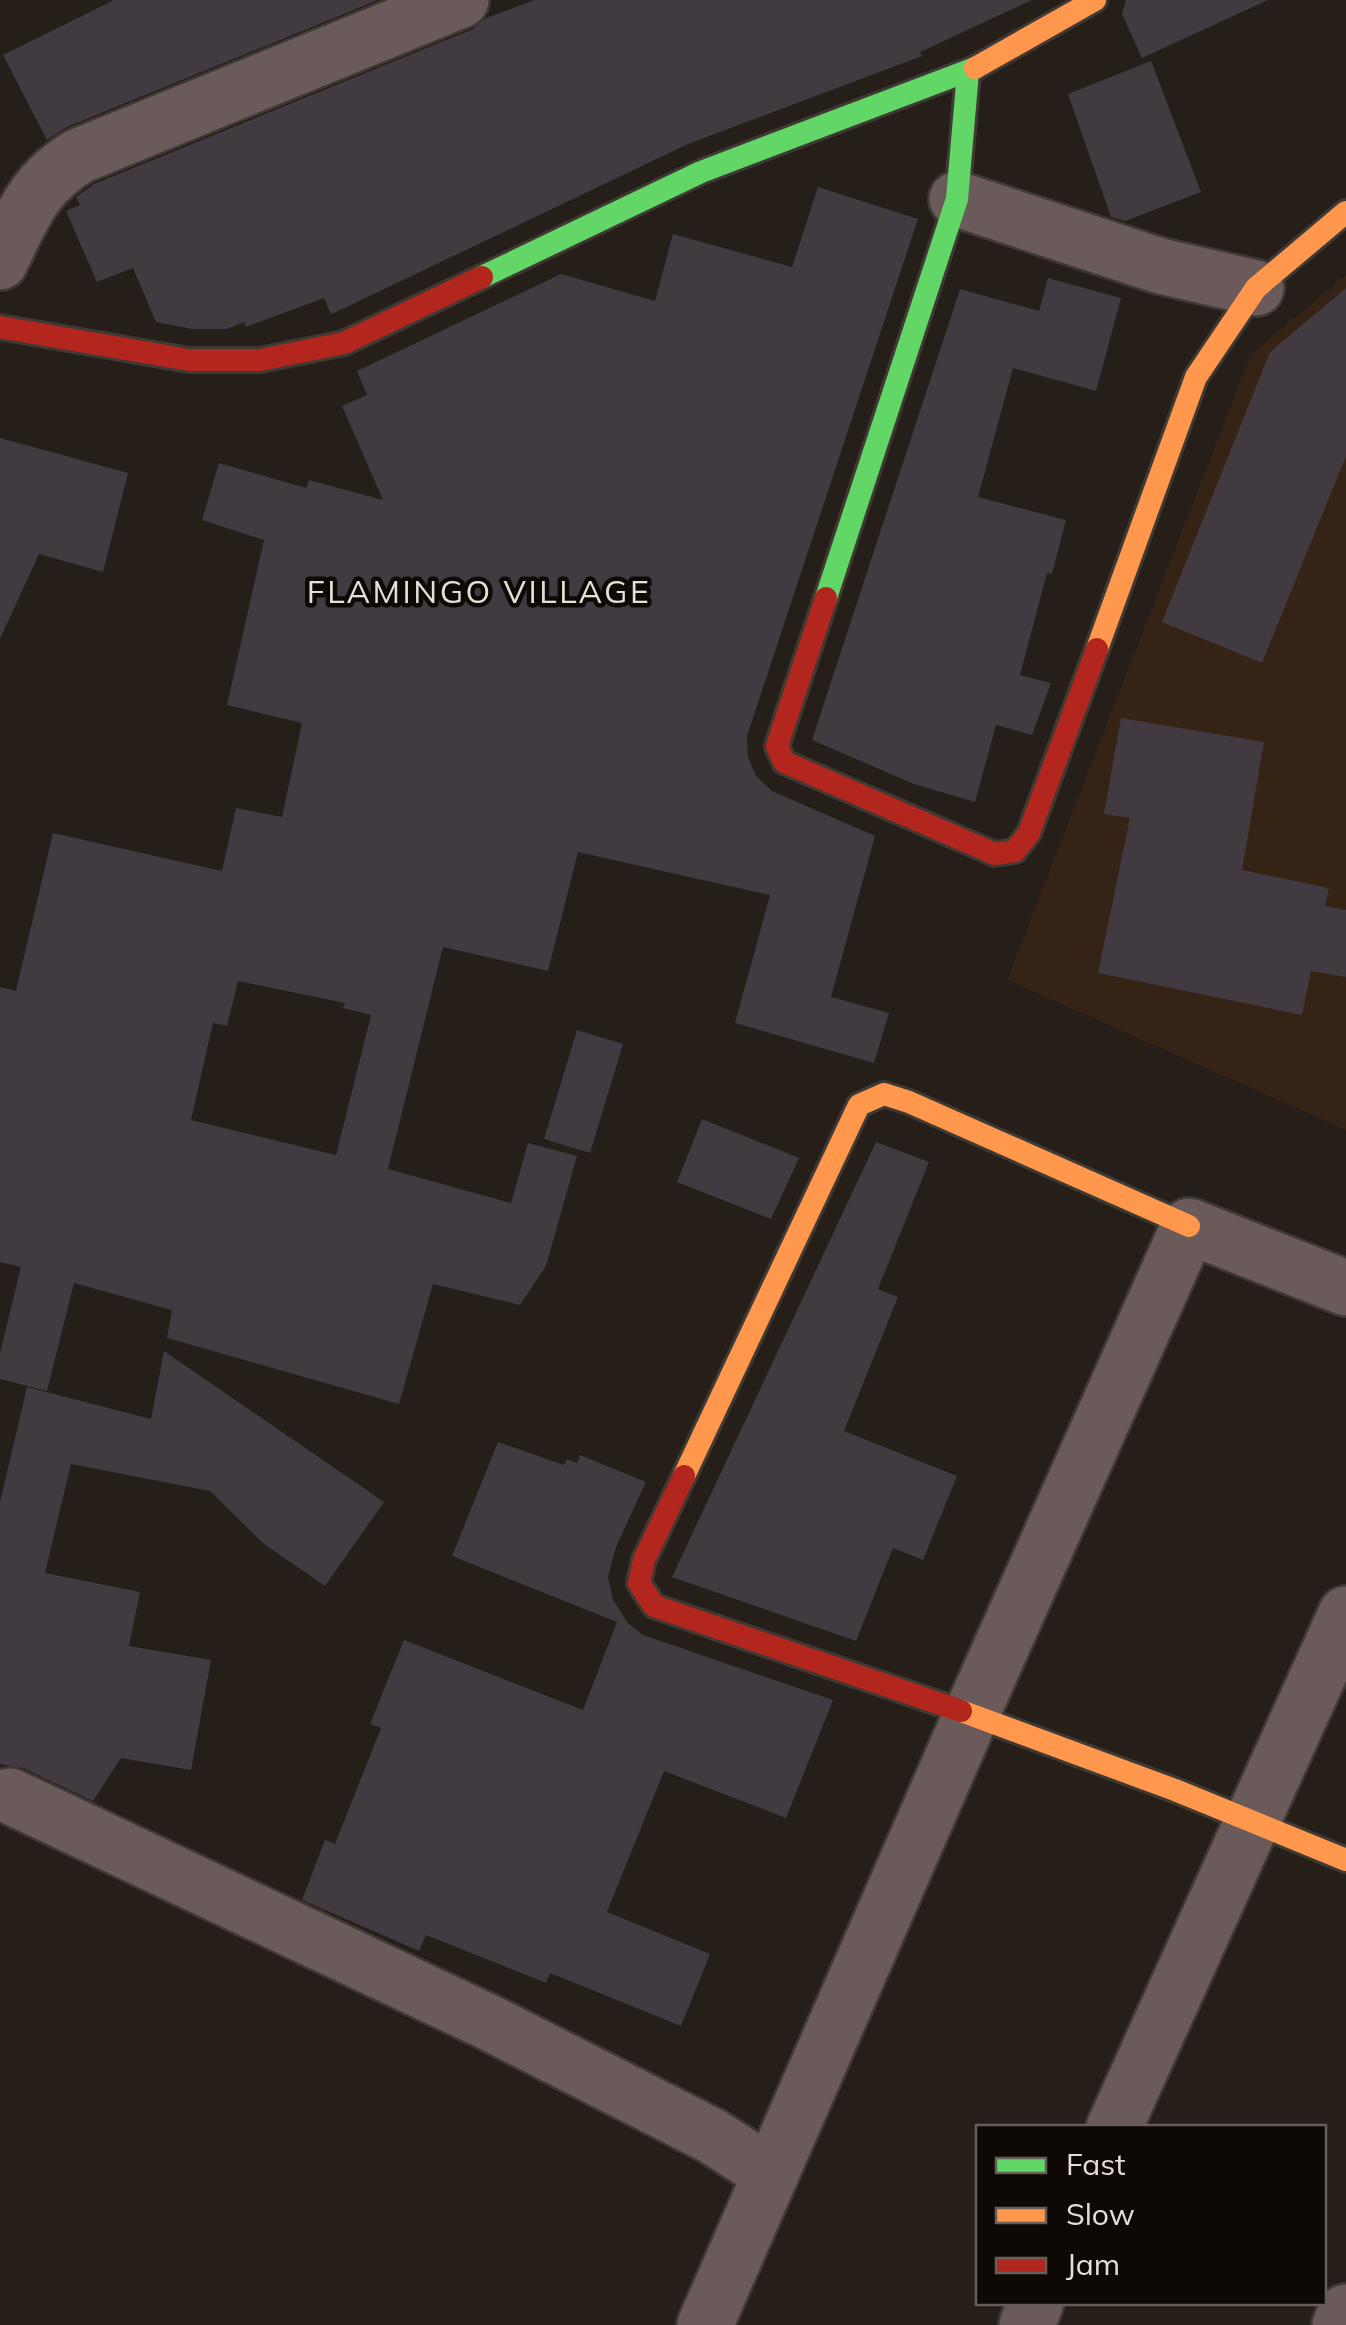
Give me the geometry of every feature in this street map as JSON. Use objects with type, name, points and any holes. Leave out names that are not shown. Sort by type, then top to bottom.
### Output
[{"type":"street","points":[[0,262],[32,198],[54,172],[79,156],[461,0]]},
{"type":"street","points":[[0,327],[189,360],[260,360],[344,344],[701,172],[968,72],[1095,0]]},
{"type":"street","points":[[968,72],[957,199],[777,746],[784,762],[996,854],[1015,851],[1030,833],[1196,377],[1256,288],[1346,212]]},
{"type":"street","points":[[957,199],[1160,266],[1256,288]]},
{"type":"street","points":[[1346,1288],[1189,1226],[884,1094],[860,1105],[644,1560],[640,1583],[654,1606],[972,1713],[1254,1820],[1346,1860]]},
{"type":"street","points":[[705,2325],[1189,1226]]},
{"type":"street","points":[[1115,2125],[1346,1614]]},
{"type":"street","points":[[10,1796],[488,2022],[712,2136],[771,2174]]},
{"type":"street","points":[[1340,2325],[1346,2312]]},
{"type":"shaded area","points":[[1346,275],[1346,1130],[1007,980],[1251,354]]},
{"type":"building","points":[[114,0],[378,0],[67,127],[47,140],[3,55]]},
{"type":"building","points":[[535,0],[1032,0],[920,52],[922,56],[688,144],[331,314],[324,298],[246,327],[244,322],[227,329],[192,329],[156,322],[133,268],[97,282],[66,211],[80,205],[76,197],[94,184]]},
{"type":"building","points":[[1126,0],[1268,0],[1142,58],[1122,14]]},
{"type":"building","points":[[1151,61],[1201,192],[1125,221],[1111,217],[1068,94]]},
{"type":"building","points":[[818,187],[918,219],[747,736],[748,757],[756,776],[772,791],[875,836],[831,997],[889,1013],[874,1063],[735,1023],[770,895],[578,852],[548,971],[443,947],[388,1169],[511,1203],[528,1143],[577,1156],[546,1266],[520,1305],[433,1284],[399,1404],[167,1338],[172,1310],[74,1283],[47,1391],[0,1379],[0,1353],[21,1267],[0,1262],[0,987],[16,991],[53,833],[222,871],[236,808],[282,817],[302,723],[227,705],[264,540],[202,520],[219,463],[306,488],[309,480],[383,500],[342,406],[367,395],[357,371],[561,274],[655,301],[673,234],[792,267]],"holes":[[[238,981],[345,1003],[343,1008],[371,1015],[336,1155],[191,1120],[213,1023],[227,1026]]]},
{"type":"building","points":[[1048,278],[1121,298],[1096,391],[1013,368],[978,497],[1066,520],[1052,574],[1047,573],[1020,675],[1051,683],[1032,735],[996,725],[975,802],[914,784],[812,740],[960,289],[1039,311]]},
{"type":"building","points":[[1346,288],[1346,456],[1262,663],[1162,622],[1270,352]]},
{"type":"building","points":[[0,438],[128,473],[103,572],[39,554],[0,639]]},
{"type":"building","points":[[1121,718],[1264,742],[1242,870],[1329,888],[1325,906],[1346,910],[1346,977],[1311,971],[1302,1015],[1098,973],[1130,818],[1104,814]]},
{"type":"building","points":[[577,1030],[623,1044],[590,1153],[544,1139]]},
{"type":"building","points":[[702,1119],[799,1158],[771,1219],[677,1182]]},
{"type":"building","points":[[876,1142],[929,1162],[878,1289],[898,1297],[844,1431],[957,1476],[923,1560],[893,1548],[856,1641],[672,1577]]},
{"type":"building","points":[[164,1351],[384,1502],[325,1586],[264,1544],[210,1491],[71,1464],[45,1573],[140,1592],[129,1646],[211,1660],[191,1770],[121,1758],[93,1801],[23,1768],[0,1764],[0,1502],[27,1387],[151,1419]]},
{"type":"building","points":[[498,1442],[564,1465],[567,1459],[577,1463],[580,1455],[646,1482],[616,1547],[608,1577],[613,1600],[628,1623],[643,1635],[833,1700],[786,1818],[664,1771],[607,1912],[710,1954],[681,2026],[550,1973],[546,1983],[426,1935],[419,1951],[302,1900],[325,1840],[335,1844],[381,1728],[370,1724],[404,1640],[583,1710],[617,1622],[452,1556]]},
{"type":"traffic: fast","points":[[482,277],[701,172],[975,68]]},
{"type":"traffic: fast","points":[[826,598],[957,199],[968,72]]},
{"type":"traffic: slow","points":[[975,68],[1095,0]]},
{"type":"traffic: slow","points":[[1097,649],[1196,377],[1256,288],[1346,212]]},
{"type":"traffic: slow","points":[[684,1476],[859,1105],[884,1094],[909,1102],[1189,1226]]},
{"type":"traffic: slow","points":[[961,1711],[1175,1790],[1346,1860]]},
{"type":"traffic: jam","points":[[0,327],[189,360],[260,360],[344,343],[482,277]]},
{"type":"traffic: jam","points":[[826,598],[777,746],[784,762],[995,854],[1015,851],[1029,833],[1097,649]]},
{"type":"traffic: jam","points":[[684,1476],[644,1560],[639,1583],[654,1606],[961,1711]]},
{"type":"district","name":"FLAMINGO VILLAGE","points":[[479,591]]}]
